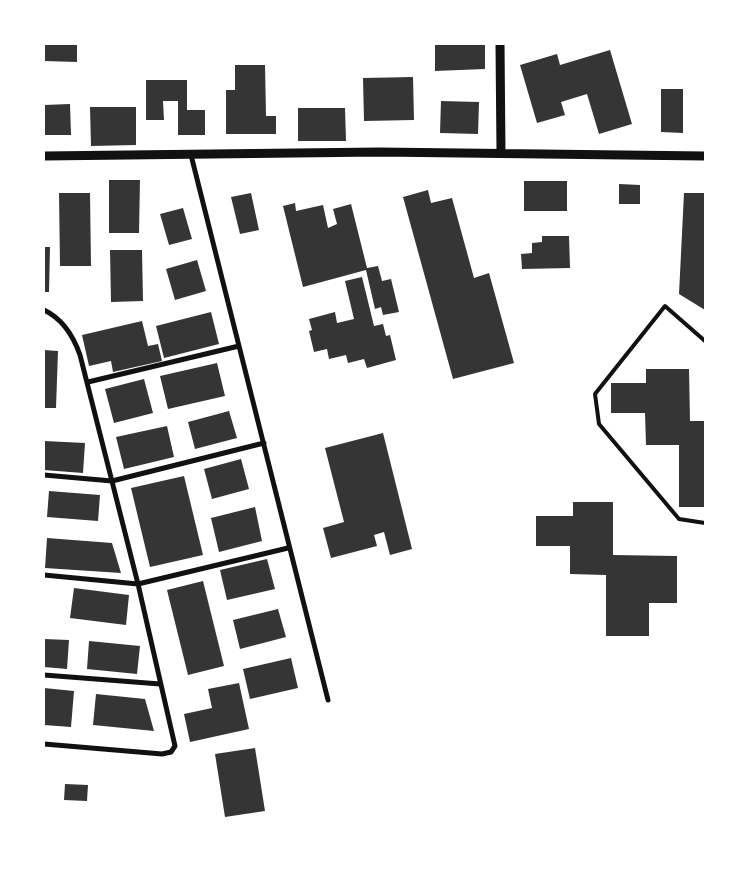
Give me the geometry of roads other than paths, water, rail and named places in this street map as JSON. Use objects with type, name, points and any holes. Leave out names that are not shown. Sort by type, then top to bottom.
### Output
[{"type":"street","points":[[500,44],[501,153]]},
{"type":"street","points":[[44,156],[501,153],[705,156]]},
{"type":"street","points":[[191,155],[264,443],[288,548],[328,700]]},
{"type":"street","points":[[44,310],[58,318],[72,337],[88,382],[175,744],[171,752],[162,754],[44,744]]},
{"type":"street","points":[[88,382],[239,346]]},
{"type":"street","points":[[44,475],[112,481],[264,443]]},
{"type":"street","points":[[44,574],[138,584],[288,548]]},
{"type":"street","points":[[44,675],[160,684]]},
{"type":"lane","points":[[705,341],[666,306],[595,394],[599,424],[679,519],[705,523]]}]
